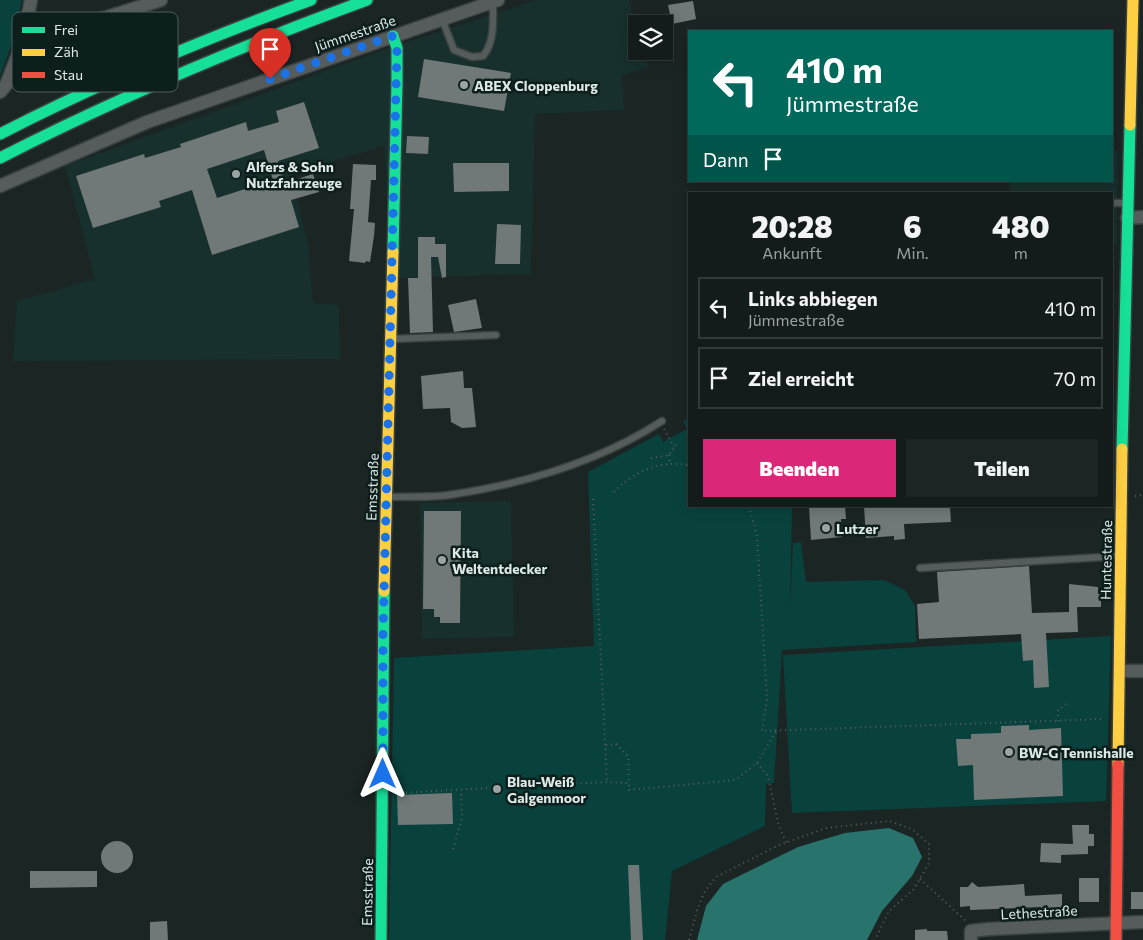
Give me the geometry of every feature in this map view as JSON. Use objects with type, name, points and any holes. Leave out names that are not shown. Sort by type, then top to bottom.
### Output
[{"type":"main road","points":[[178,51],[253,20],[311,0]]},
{"type":"main road","points":[[178,74],[367,0]]},
{"type":"main road","name":"Huntestraße","points":[[1116,940],[1127,218],[1133,0]]},
{"type":"main road","name":"Emsstraße","points":[[382,940],[383,635],[397,82],[397,48],[392,36]]},
{"type":"main road","points":[[0,134],[87,92]]},
{"type":"main road","points":[[0,158],[95,110],[136,92]]},
{"type":"main road","points":[[0,166],[26,153],[33,141]]},
{"type":"street","points":[[123,12],[161,0]]},
{"type":"street","name":"Jümmestraße","points":[[0,186],[147,122],[495,1]]},
{"type":"street","points":[[0,92],[6,85],[12,70]]},
{"type":"street","points":[[1127,218],[1143,216]]},
{"type":"street","points":[[1120,671],[1143,671]]},
{"type":"street","name":"Lethestraße","points":[[971,936],[1143,922]]},
{"type":"lane","points":[[442,19],[454,50],[472,57],[483,56],[489,49],[495,1]]},
{"type":"lane","points":[[1113,203],[1128,203]]},
{"type":"lane","points":[[391,339],[496,335]]},
{"type":"lane","points":[[386,497],[448,495],[522,480],[594,458],[661,422]]},
{"type":"lane","points":[[920,568],[1122,556]]},
{"type":"path","points":[[661,422],[675,448]]},
{"type":"path","points":[[651,458],[669,455],[678,442]]},
{"type":"path","points":[[669,455],[670,464]]},
{"type":"path","points":[[614,492],[636,474],[651,467],[670,464],[688,466]]},
{"type":"path","points":[[593,499],[607,782]]},
{"type":"path","points":[[749,507],[758,536],[768,700],[762,730],[1119,718]]},
{"type":"path","points":[[1058,720],[1058,710],[1066,704]]},
{"type":"path","points":[[606,745],[616,744],[628,756],[629,790],[719,783],[735,780],[757,763],[777,730]]},
{"type":"path","points":[[757,763],[768,776],[779,827],[787,843]]},
{"type":"path","points":[[383,794],[607,782],[629,783]]},
{"type":"path","points":[[453,849],[462,818],[461,790]]},
{"type":"path","points":[[689,940],[698,907],[716,877],[787,843],[826,828],[889,821],[912,829],[929,844],[929,863],[914,888],[889,911],[875,940]]},
{"type":"path","points":[[920,879],[964,919],[971,936]]},
{"type":"shaded area","points":[[0,0],[22,0],[19,12],[12,12],[12,44],[0,76]]},
{"type":"shaded area","points":[[537,0],[629,0],[633,15],[628,15],[628,60],[647,60],[649,67],[622,75],[624,110],[535,114],[531,274],[395,278],[384,146],[291,174],[308,244],[313,303],[339,305],[340,359],[13,361],[17,301],[95,279],[65,166],[386,49]]},
{"type":"shaded area","points":[[1113,151],[1118,151],[1117,244],[1113,243],[1113,192],[1010,192],[1010,182],[1113,182]]},
{"type":"shaded area","points":[[688,418],[688,507],[792,507],[790,609],[793,543],[801,542],[806,582],[884,580],[905,590],[915,606],[916,642],[782,650],[774,783],[766,784],[765,826],[672,871],[665,940],[389,940],[394,658],[594,646],[588,472],[659,434],[663,442],[687,429],[683,421]]},
{"type":"shaded area","points":[[511,501],[514,637],[422,639],[420,503]]},
{"type":"shaded area","points":[[1111,636],[1106,801],[792,813],[783,655]]},
{"type":"shaded area","points":[[889,828],[913,838],[922,857],[912,876],[882,911],[867,940],[697,940],[706,906],[723,884],[798,847],[845,833]]},
{"type":"building","points":[[693,1],[696,19],[673,24],[673,15],[670,15],[668,5]]},
{"type":"building","name":"ABEX Cloppenburg","points":[[424,59],[511,73],[504,111],[418,97]]},
{"type":"building","points":[[304,102],[319,148],[278,161],[285,183],[313,174],[319,192],[291,200],[299,227],[212,255],[192,190],[159,201],[161,207],[93,228],[76,176],[144,154],[145,158],[181,147],[180,144],[246,122],[248,131],[279,122],[276,111]],"holes":[[[264,150],[273,180],[217,198],[207,169]]]},
{"type":"building","points":[[407,136],[429,137],[428,154],[406,153]]},
{"type":"building","points":[[453,163],[509,163],[509,191],[454,192]]},
{"type":"building","points":[[353,164],[376,165],[376,180],[371,180],[368,222],[375,223],[374,236],[370,262],[366,261],[365,263],[349,261],[354,209],[350,209]]},
{"type":"building","points":[[497,224],[521,225],[520,264],[495,264]]},
{"type":"building","points":[[418,237],[435,237],[435,244],[446,244],[446,277],[442,278],[438,257],[431,257],[433,332],[410,333],[408,278],[418,278]]},
{"type":"building","points":[[476,299],[482,328],[454,332],[448,305]]},
{"type":"building","points":[[463,371],[464,388],[472,388],[476,427],[462,428],[451,422],[450,408],[423,409],[421,376]]},
{"type":"building","name":"Lutzer","points":[[809,507],[845,507],[846,519],[841,519],[842,537],[811,540]]},
{"type":"building","points":[[864,507],[950,507],[951,522],[904,524],[905,539],[894,540],[894,536],[866,538]]},
{"type":"building","name":"Kita Weltentdecker","points":[[424,511],[461,511],[460,623],[440,623],[440,617],[434,617],[434,609],[423,609]]},
{"type":"building","points":[[1029,566],[1032,613],[1069,612],[1069,584],[1098,587],[1098,594],[1101,595],[1101,607],[1077,607],[1078,632],[1046,633],[1049,687],[1034,688],[1033,660],[1023,661],[1021,634],[919,639],[917,604],[939,602],[937,572]]},
{"type":"building","name":"BW-G Tennishalle","points":[[1029,725],[1029,730],[1061,728],[1063,796],[974,800],[973,765],[958,766],[956,739],[971,739],[971,734],[1001,733],[1001,726]]},
{"type":"building","points":[[452,793],[453,824],[398,825],[397,795]]},
{"type":"building","points":[[1072,825],[1089,825],[1089,834],[1094,834],[1094,846],[1088,846],[1088,854],[1061,855],[1061,863],[1040,862],[1041,843],[1073,844]]},
{"type":"building","points":[[117,841],[123,842],[128,846],[132,851],[132,863],[128,868],[123,872],[117,873],[111,872],[106,868],[102,863],[101,857],[102,851],[106,846],[111,842]]},
{"type":"building","points":[[628,865],[639,865],[643,940],[631,940]]},
{"type":"building","points":[[30,871],[97,871],[97,887],[30,888]]},
{"type":"building","points":[[1079,878],[1099,878],[1099,902],[1079,902]]},
{"type":"building","points":[[972,882],[978,887],[1024,884],[1025,896],[1062,894],[1062,909],[1041,910],[1041,907],[970,910],[970,906],[960,907],[960,887],[968,887]]},
{"type":"building","points":[[1131,892],[1143,892],[1143,909],[1131,909]]},
{"type":"building","points":[[167,921],[168,940],[150,940],[150,922]]},
{"type":"building","points":[[927,929],[927,931],[947,931],[948,940],[915,940],[915,930]]},
{"type":"traffic: fast","points":[[178,52],[311,0]]},
{"type":"traffic: fast","points":[[178,74],[367,0]]},
{"type":"traffic: fast","points":[[393,36],[397,48],[397,82],[393,252]]},
{"type":"traffic: fast","points":[[0,134],[87,92]]},
{"type":"traffic: fast","points":[[0,158],[137,92]]},
{"type":"traffic: fast","points":[[1122,449],[1130,125]]},
{"type":"traffic: fast","points":[[381,940],[384,591]]},
{"type":"traffic: slow","points":[[1130,125],[1133,0]]},
{"type":"traffic: slow","points":[[384,591],[393,252]]},
{"type":"traffic: slow","points":[[1118,765],[1122,449]]},
{"type":"traffic: jam","points":[[1116,940],[1118,765]]},
{"type":"place","name":"ABEX Cloppenburg","points":[[464,85]]},
{"type":"place","name":"Alfers & Sohn Nutzfahrzeuge","points":[[236,174]]},
{"type":"place","name":"Lutzer","points":[[826,528]]},
{"type":"place","name":"Kita Weltentdecker","points":[[442,560]]},
{"type":"place","name":"BW-G Tennishalle","points":[[1009,752]]},
{"type":"place","name":"Blau-Weiß Galgenmoor","points":[[497,789]]},
{"type":"route","points":[[270,79],[392,36],[397,48],[383,635],[383,774]]}]
